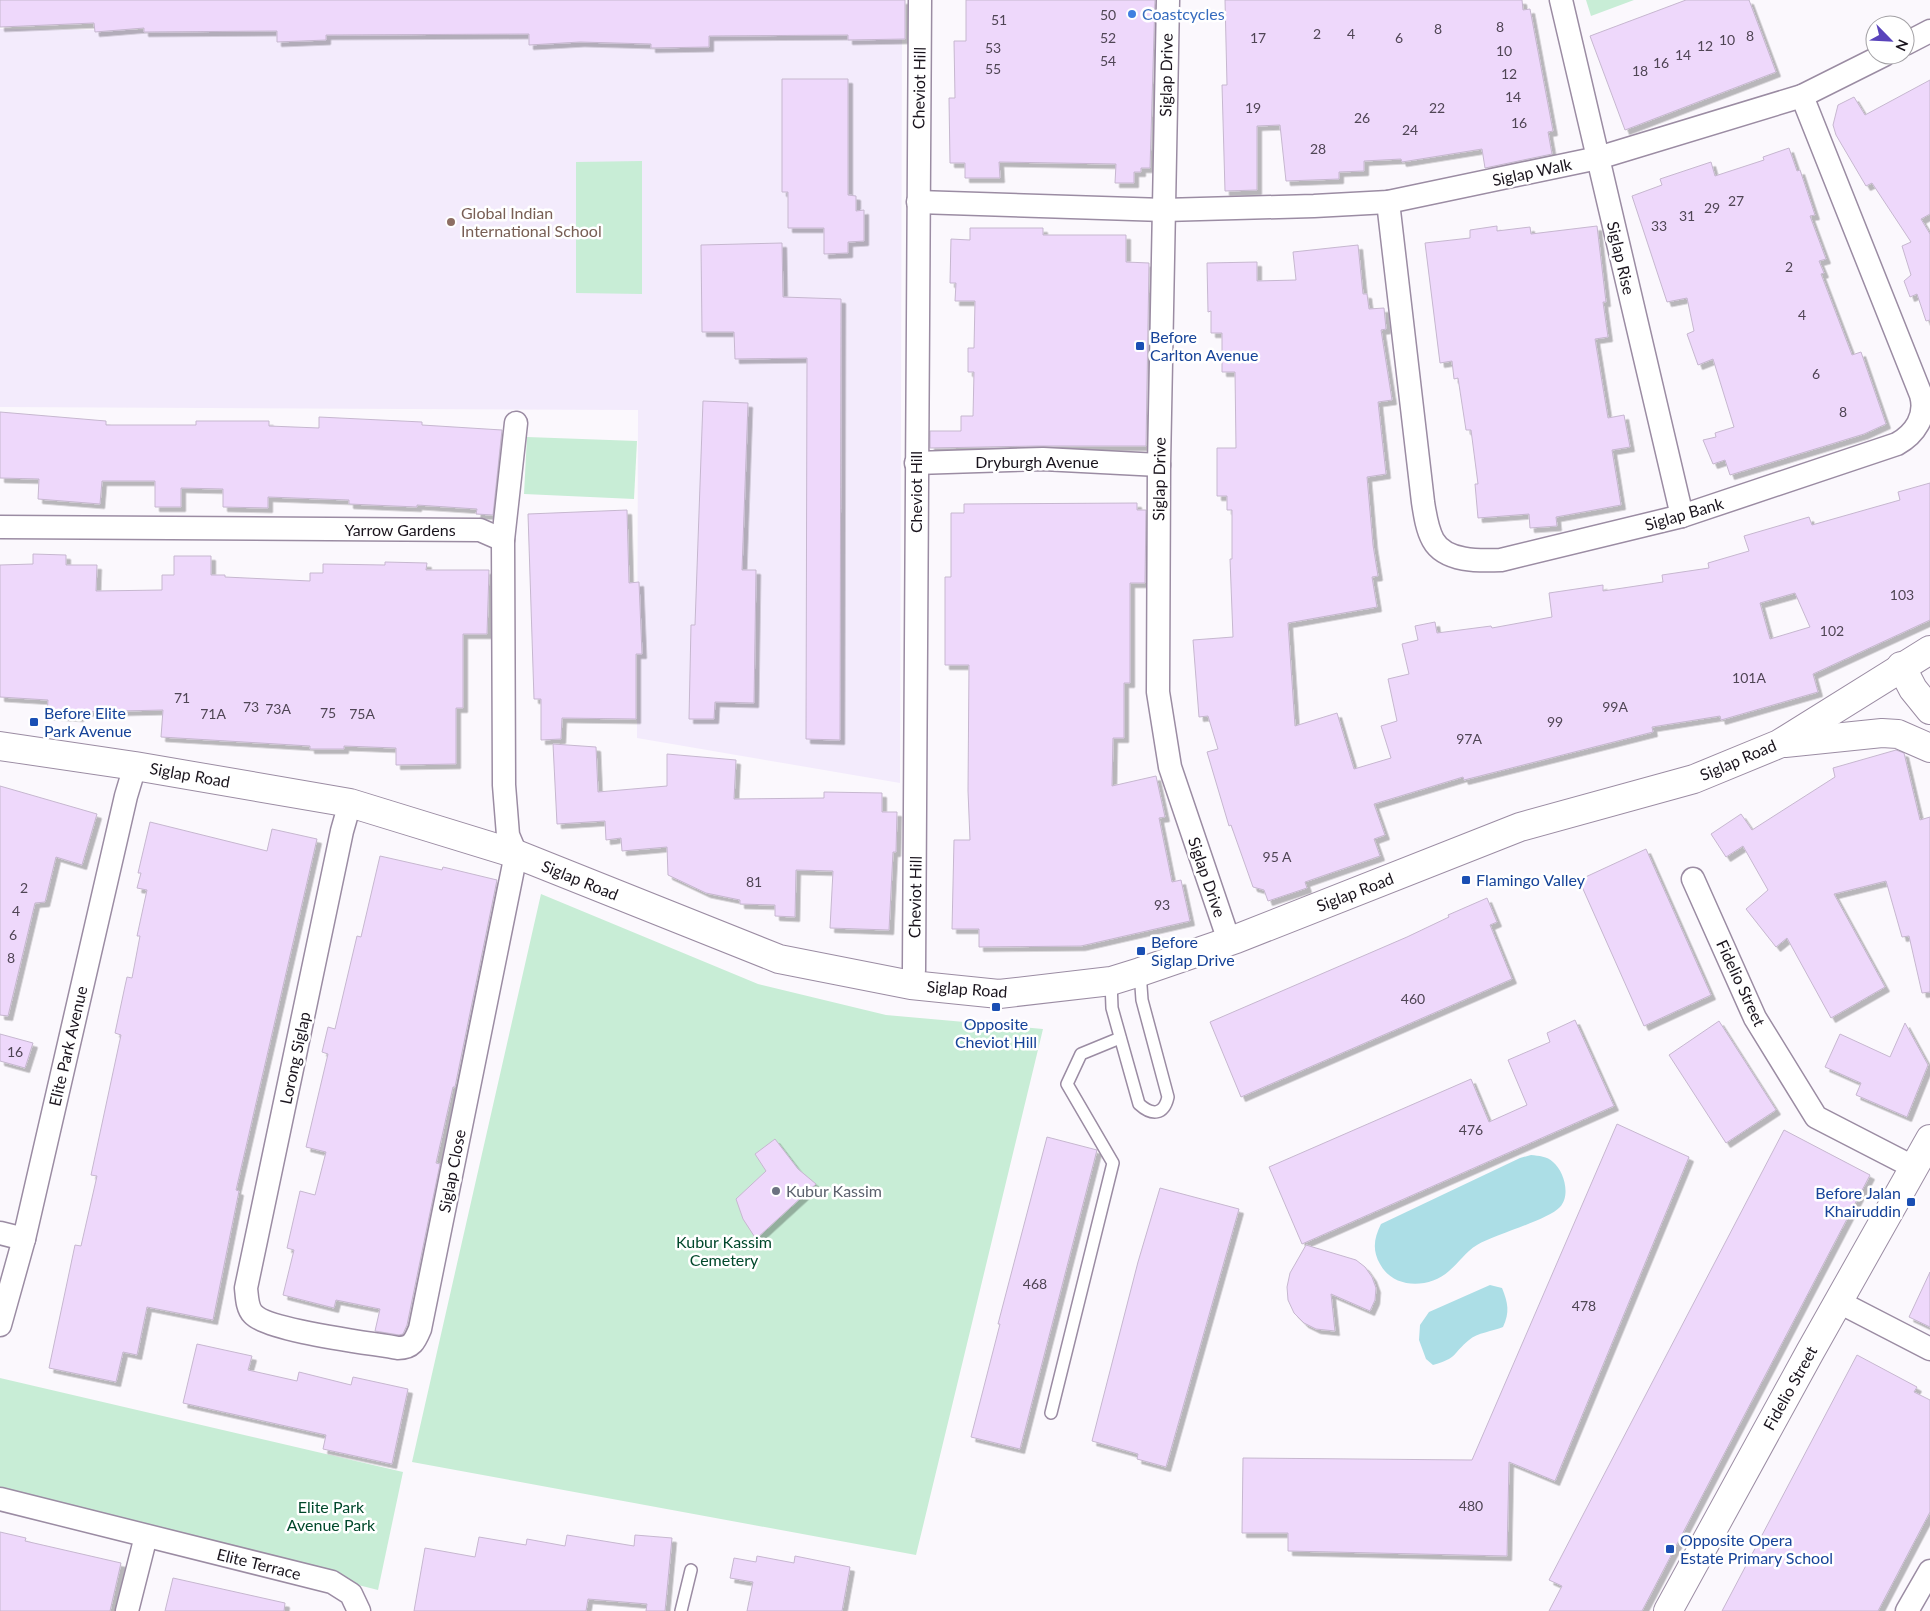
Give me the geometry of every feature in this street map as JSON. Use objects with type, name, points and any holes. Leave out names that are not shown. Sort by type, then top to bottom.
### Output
[{"type":"main road","name":"Siglap Road","points":[[0,746],[135,766],[350,803],[512,844],[779,959],[911,985],[999,994],[1110,981],[1140,972],[1236,939],[1520,827],[1694,779],[1779,744],[1901,666],[1930,650]]},
{"type":"main road","points":[[1901,666],[1913,689],[1930,710]]},
{"type":"main road","points":[[1779,744],[1882,733],[1898,734],[1930,748]]},
{"type":"main road","name":"Fidelio Street","points":[[1668,1611],[1930,1139]]},
{"type":"street","name":"Cheviot Hill","points":[[911,985],[914,960],[917,763],[916,463],[920,0]]},
{"type":"street","name":"Siglap Drive","points":[[1168,0],[1159,465],[1158,692],[1161,724],[1178,793],[1229,941],[1236,939]]},
{"type":"street","name":"Siglap Rise","points":[[1561,0],[1682,516]]},
{"type":"street","points":[[1915,39],[1930,32]]},
{"type":"street","name":"Siglap Walk","points":[[918,202],[1164,210],[1388,202],[1598,158],[1802,96],[1865,64]]},
{"type":"street","name":"Siglap Bank","points":[[1388,202],[1423,502],[1433,542],[1444,551],[1462,558],[1481,561],[1501,560],[1682,516],[1897,444],[1912,433],[1921,418],[1923,405],[1921,395],[1802,96]]},
{"type":"street","points":[[512,844],[504,785],[503,540],[516,424]]},
{"type":"street","name":"Dryburgh Avenue","points":[[916,463],[1043,459],[1159,465]]},
{"type":"street","name":"Yarrow Gardens","points":[[0,527],[480,530],[503,540]]},
{"type":"street","name":"Elite Park Avenue","points":[[0,1325],[24,1239],[126,796],[135,766]]},
{"type":"street","name":"Lorong Siglap","points":[[252,1314],[247,1302],[246,1288],[342,830],[350,803]]},
{"type":"street","name":"Siglap Close","points":[[252,1314],[275,1326],[398,1348],[408,1348],[413,1344],[420,1329],[512,844]]},
{"type":"street","name":"Fidelio Street","points":[[1693,879],[1755,1018],[1816,1117],[1915,1168]]},
{"type":"street","points":[[0,1233],[24,1239]]},
{"type":"street","points":[[1838,1302],[1930,1349]]},
{"type":"street","name":"Elite Terrace","points":[[0,1499],[332,1582],[350,1594],[359,1611]]},
{"type":"street","points":[[127,1611],[146,1536]]},
{"type":"street","points":[[1907,1611],[1930,1570]]},
{"type":"lane","points":[[1110,981],[1112,1008],[1139,1104],[1146,1111],[1155,1114],[1166,1105],[1168,1096],[1142,1000],[1140,972]]},
{"type":"lane","points":[[1051,1413],[1113,1163],[1067,1084],[1081,1054],[1120,1038]]},
{"type":"lane","points":[[681,1611],[691,1570]]},
{"type":"shaded area","name":"Global Indian International School","points":[[0,29],[902,36],[900,783],[637,738],[638,410],[0,407]]},
{"type":"green space","points":[[1586,0],[1634,0],[1591,16]]},
{"type":"green space","points":[[642,161],[642,294],[576,293],[576,162]]},
{"type":"green space","points":[[527,437],[637,441],[634,499],[524,494]]},
{"type":"green space","name":"Kubur Kassim Cemetery","points":[[541,894],[758,984],[886,1015],[1043,1029],[916,1555],[412,1462]]},
{"type":"green space","name":"Elite Park Avenue Park","points":[[0,1378],[403,1472],[378,1590],[0,1495]]},
{"type":"water","points":[[1531,1155],[1543,1157],[1553,1162],[1563,1177],[1566,1190],[1565,1196],[1560,1207],[1554,1212],[1477,1245],[1449,1271],[1432,1281],[1412,1284],[1393,1278],[1386,1272],[1377,1259],[1375,1249],[1375,1239],[1381,1224],[1520,1158]]},
{"type":"water","points":[[1490,1285],[1502,1288],[1506,1298],[1507,1312],[1503,1327],[1472,1338],[1451,1358],[1433,1365],[1426,1359],[1419,1340],[1420,1325],[1429,1312]]},
{"type":"building","points":[[0,0],[905,0],[905,39],[848,40],[848,35],[709,36],[709,47],[651,48],[651,44],[580,42],[529,45],[529,34],[326,35],[326,40],[277,42],[277,31],[144,32],[144,28],[95,32],[94,23],[0,27]]},
{"type":"building","points":[[966,0],[1155,0],[1150,168],[1141,168],[1141,172],[1134,172],[1134,183],[1115,183],[1116,164],[999,162],[1000,178],[965,178],[965,163],[950,163],[949,98],[955,98],[954,41],[966,41]]},
{"type":"building","points":[[1225,0],[1522,0],[1523,10],[1530,9],[1553,131],[1548,132],[1552,154],[1485,168],[1482,149],[1402,162],[1401,159],[1364,161],[1364,171],[1339,172],[1339,179],[1286,181],[1280,125],[1257,126],[1257,190],[1225,191],[1222,85],[1227,85]]},
{"type":"building","points":[[1686,0],[1749,0],[1776,72],[1625,130],[1590,36]]},
{"type":"building","points":[[782,79],[848,79],[848,195],[856,196],[856,211],[864,210],[864,241],[848,242],[848,253],[824,254],[824,228],[788,228],[788,192],[782,192]]},
{"type":"building","points":[[1930,80],[1930,214],[1921,219],[1930,234],[1930,320],[1926,321],[1917,294],[1910,297],[1904,281],[1911,275],[1902,246],[1911,242],[1872,183],[1866,186],[1836,135],[1833,125],[1838,105],[1854,97],[1865,115]]},
{"type":"building","points":[[1789,148],[1797,171],[1800,170],[1815,215],[1810,216],[1826,259],[1819,261],[1824,273],[1821,274],[1852,355],[1861,352],[1886,424],[1864,434],[1730,475],[1725,460],[1713,464],[1703,440],[1716,437],[1715,433],[1734,427],[1713,359],[1698,365],[1687,334],[1694,331],[1687,298],[1667,302],[1632,196],[1662,185],[1660,179],[1711,162],[1715,176],[1764,160],[1763,157]]},
{"type":"building","points":[[1497,226],[1497,231],[1530,227],[1531,234],[1597,226],[1606,302],[1603,302],[1608,337],[1595,339],[1608,418],[1624,415],[1630,447],[1612,450],[1621,505],[1556,517],[1557,526],[1530,528],[1529,514],[1478,518],[1475,484],[1478,484],[1471,430],[1466,430],[1458,378],[1454,379],[1452,361],[1440,363],[1425,243],[1470,238],[1470,230]]},
{"type":"building","points":[[970,228],[1043,228],[1043,235],[1126,235],[1126,262],[1149,263],[1146,446],[930,448],[930,431],[961,431],[961,416],[973,416],[974,372],[968,372],[968,348],[974,348],[975,301],[955,301],[956,283],[950,283],[951,239],[970,240]]},
{"type":"building","points":[[782,243],[783,297],[841,299],[840,740],[806,739],[807,358],[735,359],[734,332],[702,332],[701,245]]},
{"type":"building","points":[[1358,245],[1363,294],[1367,294],[1369,309],[1384,308],[1386,329],[1381,330],[1392,400],[1378,402],[1386,474],[1367,477],[1373,545],[1378,576],[1372,577],[1377,607],[1288,623],[1295,726],[1337,713],[1354,769],[1391,758],[1381,726],[1397,721],[1388,679],[1409,674],[1402,644],[1418,640],[1415,626],[1435,622],[1437,633],[1491,626],[1492,628],[1552,617],[1549,593],[1603,585],[1603,591],[1663,582],[1662,575],[1709,568],[1708,563],[1749,551],[1744,536],[1809,517],[1812,525],[1900,500],[1898,492],[1930,483],[1930,620],[1813,674],[1818,692],[1721,720],[1720,716],[1652,727],[1653,732],[1464,780],[1463,777],[1374,804],[1385,835],[1374,839],[1380,856],[1305,882],[1307,888],[1268,901],[1264,890],[1253,887],[1231,825],[1229,826],[1207,752],[1218,749],[1208,716],[1199,717],[1193,640],[1233,637],[1230,559],[1232,559],[1232,510],[1227,510],[1227,496],[1217,496],[1217,448],[1236,448],[1235,372],[1222,372],[1222,333],[1211,333],[1211,311],[1208,312],[1207,263],[1257,262],[1257,281],[1296,280],[1293,252]],"holes":[[[1795,593],[1810,627],[1770,639],[1760,603]]]},
{"type":"building","points":[[703,401],[748,403],[742,570],[756,570],[754,703],[715,702],[714,719],[689,719],[691,625],[695,625]]},
{"type":"building","points":[[0,412],[106,421],[106,425],[196,425],[196,421],[269,421],[269,426],[319,428],[319,417],[422,422],[422,425],[502,430],[493,515],[476,514],[477,509],[417,505],[417,507],[349,504],[349,500],[268,497],[268,508],[223,507],[223,489],[181,488],[181,507],[155,507],[155,481],[102,481],[100,504],[38,499],[39,479],[0,478]]},
{"type":"building","points":[[1137,503],[1137,510],[1146,510],[1145,583],[1130,583],[1130,683],[1124,683],[1124,738],[1113,738],[1112,786],[1156,776],[1165,817],[1159,818],[1172,882],[1181,880],[1190,921],[1081,946],[979,947],[979,929],[952,929],[954,840],[970,840],[968,791],[969,665],[945,665],[945,577],[951,577],[951,513],[964,513],[964,504]]},
{"type":"building","points":[[627,510],[629,583],[639,582],[642,654],[636,654],[636,719],[562,718],[561,739],[541,740],[541,699],[534,699],[528,514]]},
{"type":"building","points":[[33,554],[66,555],[66,565],[97,565],[96,591],[162,590],[162,575],[174,575],[174,556],[211,556],[211,575],[310,581],[310,573],[323,573],[323,564],[385,565],[385,562],[427,563],[426,570],[489,570],[487,634],[463,634],[463,708],[456,708],[456,764],[396,765],[396,748],[344,746],[344,749],[310,749],[310,746],[161,737],[163,710],[80,712],[79,717],[47,715],[48,700],[0,697],[0,565],[33,564]]},
{"type":"building","points":[[553,744],[596,747],[598,792],[667,786],[667,754],[736,760],[734,799],[824,798],[824,792],[882,793],[882,812],[897,812],[896,852],[893,852],[889,930],[830,928],[833,871],[796,870],[795,917],[775,916],[775,905],[740,904],[740,900],[706,893],[668,875],[667,847],[622,851],[621,838],[606,840],[605,821],[557,824]]},
{"type":"building","points":[[1896,750],[1904,753],[1920,820],[1930,817],[1930,992],[1922,993],[1909,936],[1902,937],[1886,881],[1834,894],[1885,987],[1831,1018],[1787,938],[1776,947],[1746,909],[1768,890],[1743,846],[1726,857],[1711,834],[1741,814],[1752,830],[1835,777],[1833,768]]},
{"type":"building","points":[[0,786],[97,814],[82,865],[56,857],[45,902],[35,903],[8,1016],[0,1015]]},
{"type":"building","points":[[150,822],[267,851],[272,829],[317,839],[236,1190],[239,1191],[213,1320],[147,1307],[137,1355],[123,1352],[116,1382],[49,1368],[75,1245],[81,1246],[97,1176],[91,1175],[121,1035],[115,1033],[127,977],[132,978],[140,936],[137,936],[147,890],[137,888],[141,873],[138,873]]},
{"type":"building","points":[[1646,849],[1711,995],[1644,1026],[1579,880]]},
{"type":"building","points":[[380,856],[442,870],[443,867],[497,880],[455,1087],[453,1087],[436,1163],[440,1164],[407,1325],[403,1334],[399,1335],[375,1331],[380,1309],[336,1300],[334,1308],[283,1295],[294,1250],[287,1248],[300,1191],[315,1195],[326,1152],[306,1147],[328,1054],[322,1052],[328,1027],[335,1029],[357,936],[361,937]]},
{"type":"building","points":[[1487,898],[1497,922],[1490,925],[1512,979],[1241,1097],[1210,1022],[1407,937],[1449,917],[1448,915]]},
{"type":"building","points":[[1575,1020],[1614,1106],[1302,1244],[1269,1167],[1471,1079],[1489,1122],[1527,1105],[1508,1060],[1550,1042],[1547,1033]]},
{"type":"building","points":[[1719,1021],[1776,1110],[1726,1143],[1669,1055]]},
{"type":"building","points":[[1905,1023],[1928,1065],[1907,1117],[1856,1095],[1861,1083],[1825,1067],[1840,1034],[1890,1057]]},
{"type":"building","points":[[0,1034],[33,1043],[25,1068],[0,1061]]},
{"type":"building","points":[[1617,1124],[1689,1157],[1555,1481],[1509,1462],[1507,1556],[1288,1551],[1288,1533],[1242,1533],[1243,1458],[1472,1460]]},
{"type":"building","points":[[1784,1130],[1870,1175],[1642,1611],[1549,1611],[1562,1586],[1549,1580]]},
{"type":"building","points":[[1047,1137],[1097,1150],[1020,1449],[971,1437],[1000,1324],[998,1324]]},
{"type":"building","name":"Kubur Kassim","points":[[775,1139],[798,1169],[816,1184],[756,1239],[743,1219],[736,1199],[766,1171],[755,1154]]},
{"type":"building","points":[[1160,1188],[1239,1209],[1166,1467],[1137,1459],[1138,1454],[1092,1441],[1138,1262]]},
{"type":"building","points":[[1306,1245],[1356,1260],[1365,1267],[1372,1277],[1376,1288],[1375,1300],[1370,1311],[1331,1294],[1335,1331],[1316,1329],[1304,1323],[1294,1313],[1288,1300],[1287,1287],[1290,1273]]},
{"type":"building","points":[[1930,1272],[1930,1327],[1909,1317]]},
{"type":"building","points":[[197,1344],[252,1356],[248,1370],[297,1381],[299,1372],[351,1385],[353,1377],[408,1389],[392,1464],[323,1449],[326,1435],[183,1403]]},
{"type":"building","points":[[1857,1355],[1917,1387],[1914,1392],[1930,1400],[1930,1512],[1878,1611],[1722,1611]]},
{"type":"building","points":[[0,1532],[26,1538],[25,1541],[121,1563],[110,1611],[0,1611]]},
{"type":"building","points":[[567,1535],[634,1546],[635,1535],[672,1538],[665,1611],[646,1611],[647,1604],[588,1599],[586,1611],[414,1611],[425,1548],[475,1557],[479,1537],[526,1545],[527,1539],[565,1546]]},
{"type":"building","points":[[757,1556],[794,1563],[795,1556],[850,1567],[842,1611],[747,1611],[753,1582],[730,1578],[734,1558],[756,1562]]},
{"type":"building","points":[[173,1578],[285,1603],[284,1611],[165,1611]]},
{"type":"place","name":"Coastcycles","points":[[1132,14]]},
{"type":"place","name":"Global Indian International School","points":[[451,222]]},
{"type":"place","name":"Before Carlton Avenue","points":[[1140,346]]},
{"type":"place","name":"Before Elite Park Avenue","points":[[34,722]]},
{"type":"place","name":"Flamingo Valley","points":[[1466,880]]},
{"type":"place","name":"Before Siglap Drive","points":[[1141,951]]},
{"type":"place","name":"Opposite Cheviot Hill","points":[[996,1007]]},
{"type":"place","name":"Kubur Kassim","points":[[776,1191]]},
{"type":"place","name":"Before Jalan Khairuddin","points":[[1911,1202]]},
{"type":"place","name":"Opposite Opera Estate Primary School","points":[[1670,1549]]}]
